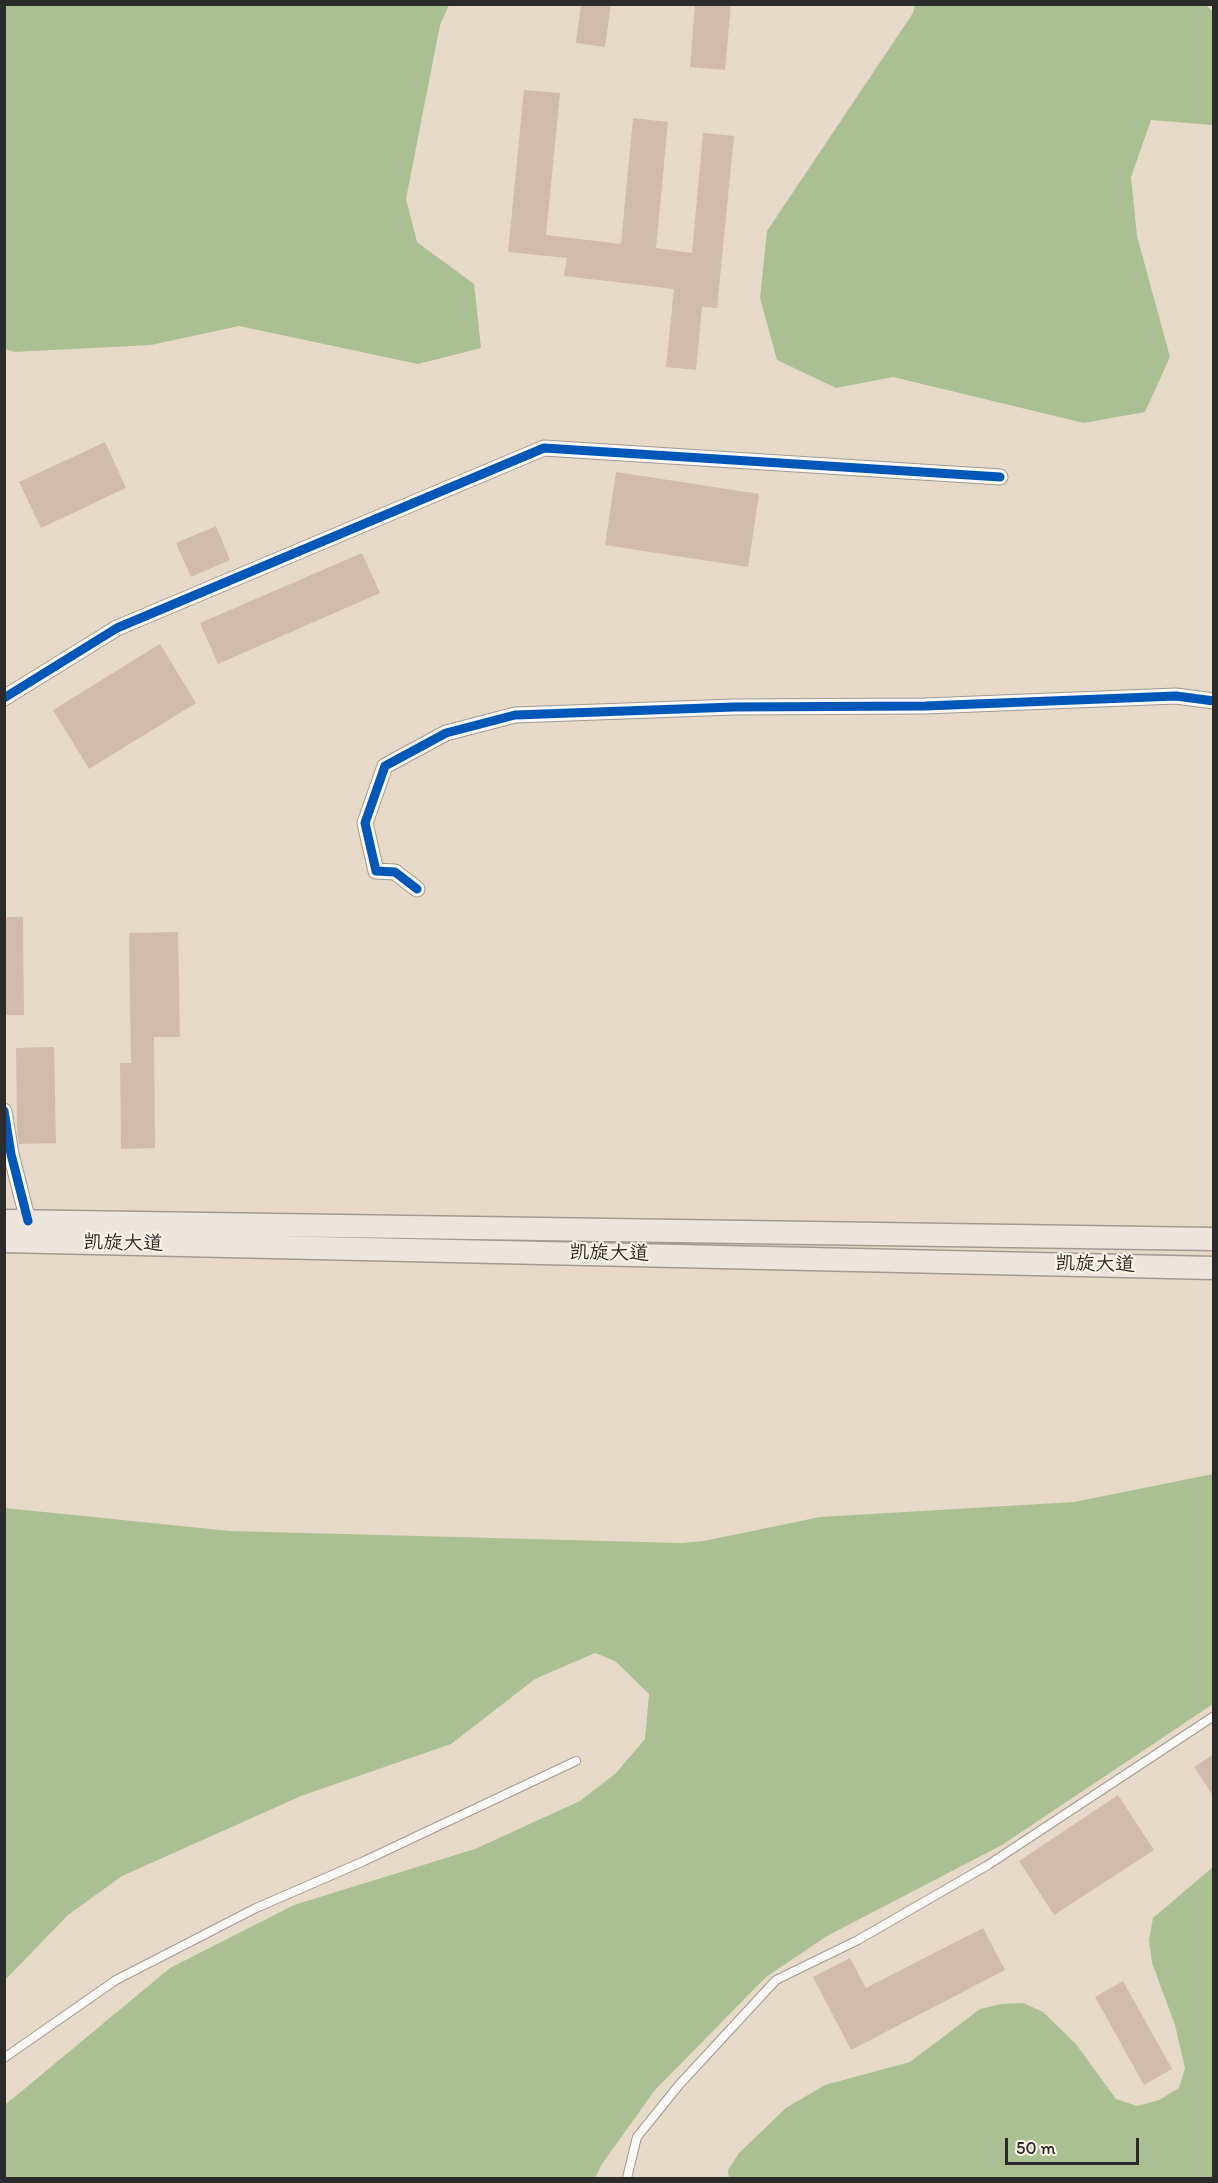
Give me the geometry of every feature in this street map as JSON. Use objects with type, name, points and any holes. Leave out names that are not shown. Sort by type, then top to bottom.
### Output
[{"type":"main road","name":"凯旋大道","points":[[4,1221],[1214,1239]]},
{"type":"main road","name":"凯旋大道","points":[[4,1241],[1214,1268]]},
{"type":"street","points":[[4,698],[117,627],[544,448],[1000,477]]},
{"type":"street","points":[[417,889],[394,872],[376,871],[365,823],[385,766],[446,733],[515,715],[734,707],[926,706],[1176,696],[1214,701]]},
{"type":"street","points":[[4,1111],[11,1154],[28,1221]]},
{"type":"lane","points":[[627,2178],[637,2137],[679,2085],[776,1980],[858,1940],[988,1865],[1214,1716]]},
{"type":"lane","points":[[4,2058],[126,1975],[256,1908],[363,1862],[576,1761]]},
{"type":"green space","points":[[5,4],[449,5],[440,25],[406,199],[417,242],[474,284],[481,348],[418,364],[239,326],[151,345],[14,352],[5,349]]},
{"type":"green space","points":[[1205,4],[1213,12],[1213,127],[1212,125],[1151,120],[1131,177],[1137,236],[1170,357],[1145,412],[1084,423],[893,377],[836,388],[777,360],[760,298],[767,231],[913,13],[915,5]]},
{"type":"green space","points":[[1213,1474],[1213,1704],[1002,1845],[827,1936],[766,1977],[655,2090],[602,2164],[595,2178],[5,2178],[5,2105],[170,1968],[294,1905],[475,1849],[580,1801],[616,1773],[645,1739],[649,1694],[615,1661],[595,1653],[535,1679],[451,1744],[301,1796],[122,1876],[68,1915],[5,1980],[5,1508],[230,1531],[681,1543],[704,1541],[820,1517],[1074,1502]]},
{"type":"green space","points":[[1213,1867],[1213,2178],[729,2178],[728,2170],[739,2153],[786,2108],[825,2085],[910,2062],[980,2009],[1001,2004],[1023,2003],[1043,2012],[1076,2044],[1116,2099],[1137,2106],[1159,2100],[1179,2088],[1185,2068],[1175,2025],[1152,1963],[1149,1940],[1153,1918]]},
{"type":"building","points":[[581,4],[611,4],[605,47],[576,43]]},
{"type":"building","points":[[695,4],[731,4],[725,70],[690,67]]},
{"type":"building","points":[[524,90],[560,93],[546,235],[621,244],[633,118],[668,122],[656,248],[692,253],[703,133],[734,136],[717,308],[702,307],[696,370],[666,367],[674,289],[564,276],[567,258],[508,252]]},
{"type":"building","points":[[105,442],[126,488],[41,528],[19,482]]},
{"type":"building","points":[[616,472],[759,494],[748,567],[605,545]]},
{"type":"building","points":[[216,526],[230,560],[191,577],[176,543]]},
{"type":"building","points":[[362,553],[380,593],[218,664],[200,623]]},
{"type":"building","points":[[160,644],[196,703],[89,769],[53,710]]},
{"type":"building","points":[[4,917],[23,917],[24,1015],[4,1015]]},
{"type":"building","points":[[178,932],[180,1037],[154,1037],[155,1148],[121,1149],[120,1063],[131,1063],[129,933]]},
{"type":"building","points":[[54,1047],[56,1143],[19,1144],[16,1048]]},
{"type":"building","points":[[1214,1754],[1214,1797],[1194,1767]]},
{"type":"building","points":[[1118,1795],[1154,1850],[1054,1915],[1019,1861]]},
{"type":"building","points":[[983,1928],[1005,1970],[851,2050],[813,1977],[850,1958],[866,1988]]},
{"type":"building","points":[[1123,1981],[1172,2069],[1144,2085],[1095,1997]]},
{"type":"cycle path","points":[[4,698],[117,628],[544,448],[1000,477]]},
{"type":"cycle path","points":[[417,889],[395,872],[376,871],[365,823],[385,766],[446,733],[515,715],[734,707],[925,706],[1176,696],[1214,701]]},
{"type":"cycle path","points":[[4,1111],[11,1154],[28,1221]]}]
